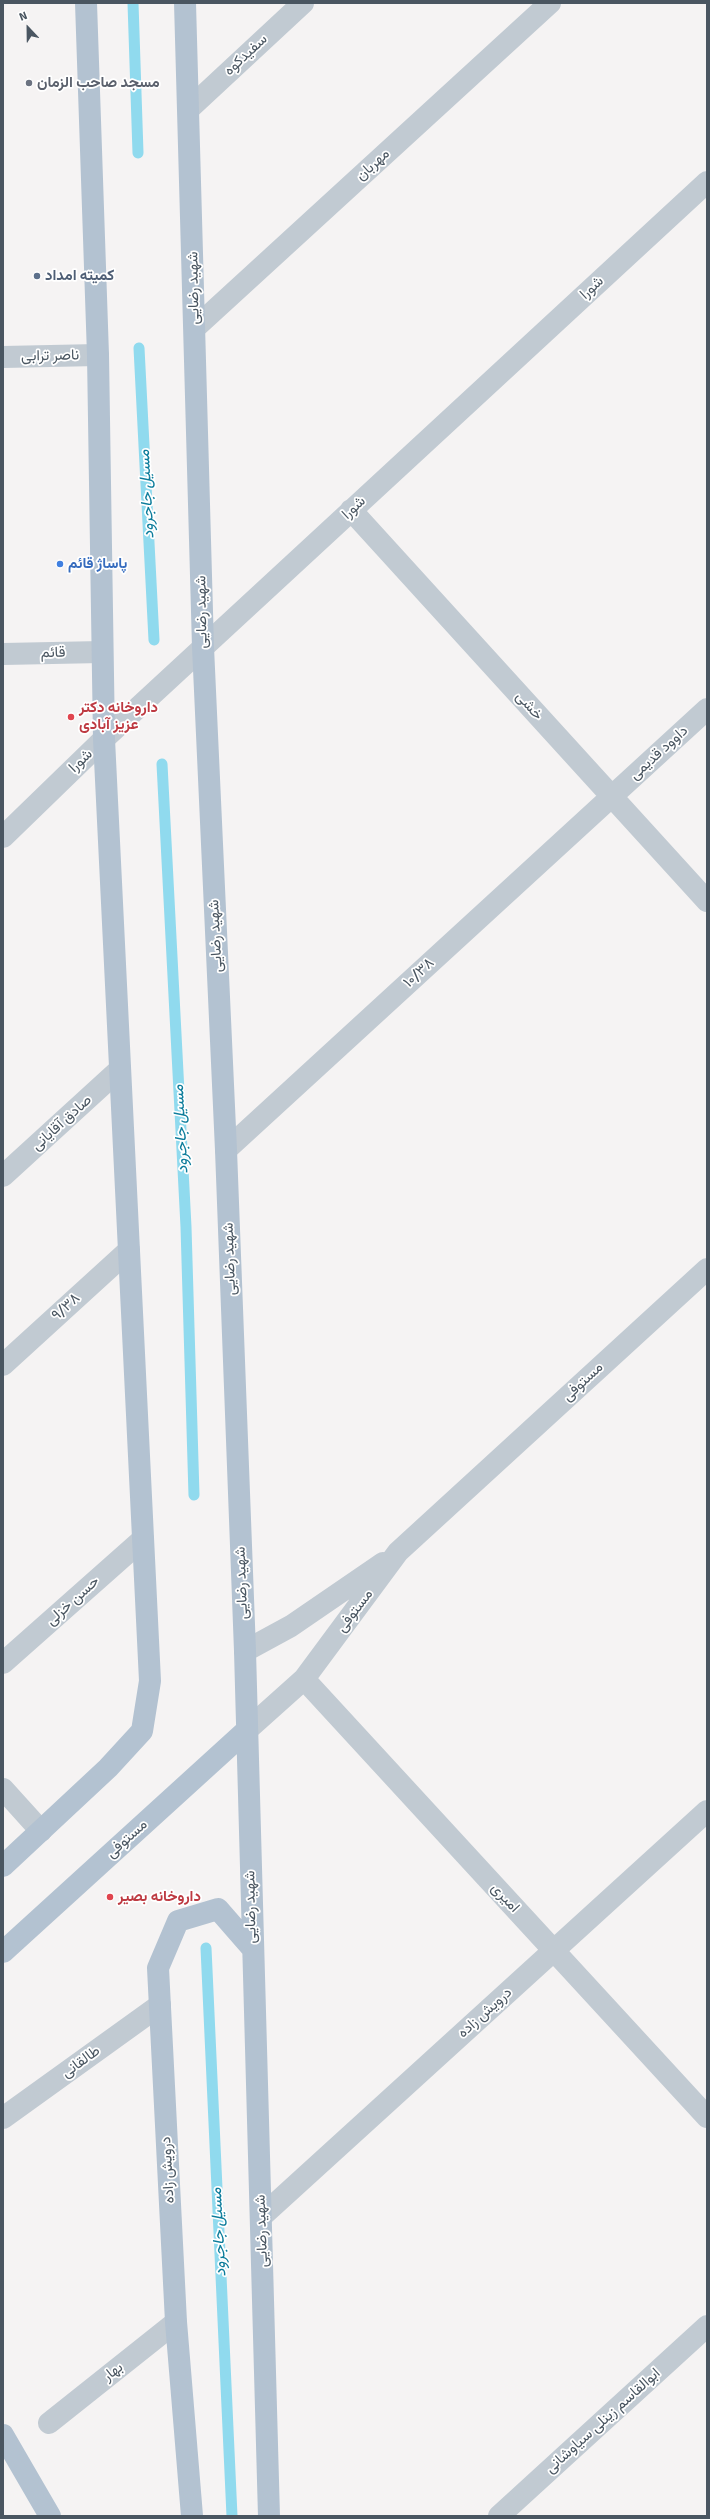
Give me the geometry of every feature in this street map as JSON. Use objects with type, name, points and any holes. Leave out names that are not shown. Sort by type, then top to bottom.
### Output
[{"type":"main road","points":[[3,1866],[108,1768],[142,1731],[150,1681],[104,739],[98,354],[86,3]]},
{"type":"main road","name":"شهید رضایی","points":[[185,3],[190,108],[203,647],[226,1150],[245,1651],[252,1948],[262,2216],[269,2516]]},
{"type":"main road","name":"مستوفی","points":[[3,1952],[247,1730]]},
{"type":"main road","name":"درویش زاده","points":[[192,2516],[176,2322],[158,1968],[178,1921],[218,1909],[252,1948]]},
{"type":"main road","points":[[3,2435],[50,2516]]},
{"type":"street","name":"سفیدکوه","points":[[190,108],[303,3]]},
{"type":"street","name":"مهربان","points":[[195,328],[550,3]]},
{"type":"street","name":"شورا","points":[[3,836],[203,647],[707,182]]},
{"type":"street","name":"ناصر ترابی","points":[[3,357],[98,354]]},
{"type":"street","name":"خشی","points":[[351,510],[707,901]]},
{"type":"street","name":"قائم","points":[[3,654],[102,652]]},
{"type":"street","name":"داوود قدیمی","points":[[612,796],[707,709]]},
{"type":"street","name":"۱۰/۳۸","points":[[226,1150],[612,796]]},
{"type":"street","name":"صادق آقایانی","points":[[3,1176],[120,1069]]},
{"type":"street","name":"۹/۳۸","points":[[3,1365],[129,1250]]},
{"type":"street","name":"مستوفی","points":[[247,1730],[304,1679],[398,1552],[707,1269]]},
{"type":"street","name":"حسن خزلی","points":[[3,1663],[143,1539]]},
{"type":"street","points":[[245,1651],[291,1626],[398,1552]]},
{"type":"street","name":"امیری","points":[[304,1679],[707,2117]]},
{"type":"street","points":[[3,1789],[41,1831]]},
{"type":"street","name":"درویش زاده","points":[[262,2216],[707,1810]]},
{"type":"street","name":"طالقانی","points":[[3,2118],[160,2005]]},
{"type":"street","name":"بهار","points":[[49,2423],[176,2322]]},
{"type":"street","name":"ابوالقاسم زینلی سیاوشانی","points":[[499,2516],[707,2326]]},
{"type":"waterway","name":"مسیل جاجرود","points":[[133,3],[138,153]]},
{"type":"waterway","name":"مسیل جاجرود","points":[[139,348],[154,640]]},
{"type":"waterway","name":"مسیل جاجرود","points":[[162,764],[186,1227],[194,1495]]},
{"type":"waterway","name":"مسیل جاجرود","points":[[206,1948],[232,2516]]},
{"type":"place","name":"مسجد صاحب الزمان","points":[[29,83]]},
{"type":"place","name":"کمیته امداد","points":[[37,276]]},
{"type":"place","name":"پاساژ قائم","points":[[60,564]]},
{"type":"place","name":"داروخانه دکتر عزیز آبادی","points":[[71,717]]},
{"type":"place","name":"داروخانه بصیر","points":[[110,1897]]}]
